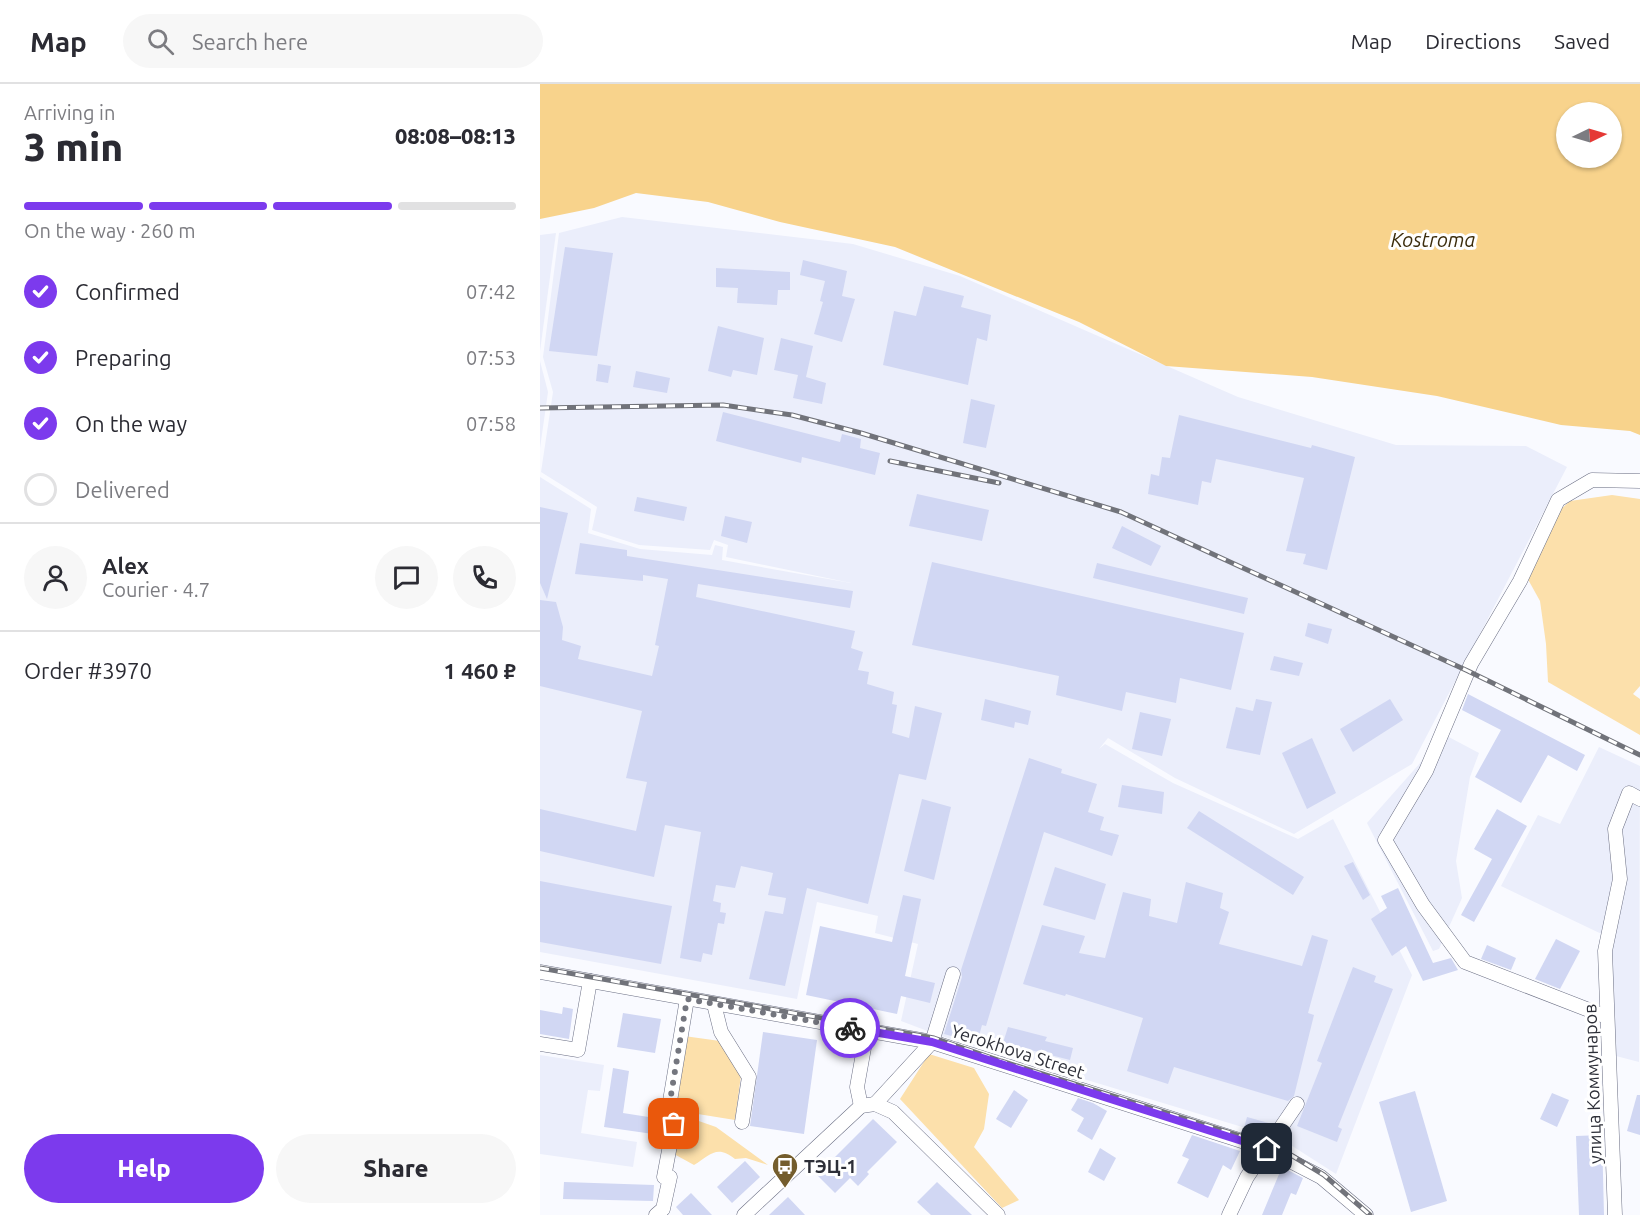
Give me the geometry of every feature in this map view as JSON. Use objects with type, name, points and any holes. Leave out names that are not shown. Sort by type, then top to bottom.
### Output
[{"type":"street","points":[[1607,1017],[1465,962],[1423,905],[1385,840],[1426,771],[1471,664],[1520,581],[1558,500],[1592,480],[1640,481]]},
{"type":"street","name":"улица Коммунаров","points":[[1615,1215],[1605,951],[1620,879],[1615,829],[1629,793],[1640,799]]},
{"type":"street","name":"Yerokhova Street","points":[[540,972],[932,1042],[1267,1149],[1321,1177],[1366,1215]]},
{"type":"street","points":[[875,1104],[932,1042],[953,974]]},
{"type":"street","points":[[540,1044],[578,1050],[590,981]]},
{"type":"street","points":[[656,1215],[663,1209],[674,1124],[668,1113],[687,999]]},
{"type":"street","points":[[714,1004],[721,1032],[749,1077],[742,1122]]},
{"type":"street","points":[[861,1106],[857,1087],[867,1031]]},
{"type":"street","points":[[744,1215],[861,1106],[875,1104],[893,1112],[998,1215]]},
{"type":"street","points":[[1229,1215],[1247,1177],[1297,1104]]},
{"type":"shaded area","points":[[622,217],[853,244],[960,276],[1238,397],[1396,445],[1526,446],[1567,467],[1412,764],[1294,834],[1175,778],[1108,738],[1099,749],[1105,744],[1173,783],[1298,839],[1333,819],[1412,975],[1336,1174],[1275,1137],[938,1035],[901,1021],[918,944],[875,933],[878,916],[817,902],[797,999],[540,952],[540,477],[591,509],[588,533],[640,549],[712,555],[715,545],[723,547],[722,560],[851,583],[726,557],[728,545],[714,540],[710,550],[639,545],[592,530],[597,507],[541,472],[553,392],[543,357],[559,233]]},
{"type":"shaded area","points":[[556,233],[540,351],[540,235]]},
{"type":"shaded area","points":[[540,361],[548,392],[540,448]]},
{"type":"shaded area","points":[[1612,495],[1640,499],[1640,686],[1633,694],[1640,699],[1640,735],[1548,682],[1540,601],[1525,574],[1540,528],[1570,501]]},
{"type":"shaded area","points":[[1445,735],[1479,753],[1470,777],[1456,861],[1462,898],[1439,949],[1433,951],[1367,823]]},
{"type":"shaded area","points":[[1599,747],[1640,766],[1639,1062],[1616,1056],[1610,938],[1501,886],[1538,815],[1560,824]]},
{"type":"shaded area","points":[[684,1036],[720,1041],[741,1075],[735,1120],[673,1110]]},
{"type":"shaded area","points":[[929,1054],[974,1068],[989,1094],[984,1129],[974,1147],[1019,1200],[1002,1208],[900,1099]]},
{"type":"shaded area","points":[[540,1055],[604,1065],[600,1091],[588,1090],[581,1133],[637,1142],[633,1167],[540,1154]]},
{"type":"shaded area","points":[[693,1119],[716,1127],[768,1165],[746,1158],[735,1159],[723,1152],[718,1152],[694,1165],[674,1154],[679,1121]]},
{"type":"water","name":"Kostroma","points":[[540,84],[1640,84],[1640,435],[1630,431],[1561,425],[1437,396],[1312,377],[1166,366],[1079,322],[895,247],[780,222],[708,202],[636,193],[594,208],[540,219]]},
{"type":"building","points":[[565,247],[613,253],[597,356],[549,351]]},
{"type":"building","points":[[803,260],[847,271],[842,296],[855,299],[842,342],[814,334],[823,302],[820,301],[825,281],[800,275]]},
{"type":"building","points":[[716,268],[790,272],[790,290],[778,290],[777,305],[737,303],[738,288],[716,287]]},
{"type":"building","points":[[924,286],[964,296],[961,307],[991,315],[987,341],[977,338],[968,385],[883,365],[894,311],[916,316]]},
{"type":"building","points":[[718,326],[764,338],[757,375],[733,370],[731,377],[708,371]]},
{"type":"building","points":[[781,338],[813,346],[806,377],[826,383],[822,404],[793,398],[798,375],[774,370]]},
{"type":"building","points":[[598,364],[611,366],[608,383],[596,381]]},
{"type":"building","points":[[636,371],[670,378],[667,393],[633,387]]},
{"type":"building","points":[[971,399],[995,405],[986,448],[963,443]]},
{"type":"building","points":[[723,412],[840,442],[842,434],[861,439],[860,448],[880,453],[875,475],[802,457],[801,463],[716,441]]},
{"type":"building","points":[[1179,415],[1355,457],[1327,570],[1303,564],[1306,554],[1286,551],[1304,478],[1216,459],[1211,483],[1202,481],[1198,505],[1148,494],[1151,474],[1159,476],[1162,457],[1170,458]]},
{"type":"building","points":[[917,494],[989,510],[982,541],[909,526]]},
{"type":"building","points":[[637,497],[687,507],[684,521],[634,511]]},
{"type":"building","points":[[540,507],[568,513],[547,599],[540,583]]},
{"type":"building","points":[[725,516],[752,522],[747,543],[721,536]]},
{"type":"building","points":[[1122,526],[1161,546],[1151,566],[1112,548]]},
{"type":"building","points":[[580,543],[627,550],[627,556],[853,591],[850,608],[698,584],[696,597],[855,631],[851,648],[863,652],[858,670],[869,672],[867,684],[894,692],[892,704],[897,705],[892,733],[909,738],[915,706],[942,713],[926,780],[899,774],[868,904],[807,888],[785,986],[749,979],[765,911],[783,914],[786,898],[768,895],[773,873],[741,866],[735,888],[716,885],[713,901],[721,903],[720,912],[726,913],[724,924],[718,923],[712,955],[703,953],[701,962],[680,958],[701,832],[665,825],[654,877],[540,851],[540,809],[636,831],[647,782],[626,778],[642,711],[540,686],[540,600],[556,602],[563,627],[562,640],[581,646],[578,659],[652,676],[659,646],[655,645],[668,579],[643,575],[643,581],[575,574]]},
{"type":"building","points":[[932,562],[1244,633],[1231,690],[1180,678],[1176,703],[1126,692],[1122,711],[1056,695],[1059,676],[912,645]]},
{"type":"building","points":[[1097,563],[1248,598],[1244,614],[1093,578]]},
{"type":"building","points":[[1308,623],[1332,629],[1328,644],[1305,636]]},
{"type":"building","points":[[1274,656],[1303,663],[1299,676],[1270,670]]},
{"type":"building","points":[[1468,694],[1585,755],[1577,771],[1548,755],[1521,803],[1475,777],[1501,730],[1462,710]]},
{"type":"building","points":[[985,699],[1031,711],[1028,725],[1015,722],[1014,728],[981,720]]},
{"type":"building","points":[[1256,699],[1272,702],[1260,755],[1226,748],[1236,707],[1253,711]]},
{"type":"building","points":[[1390,699],[1403,720],[1353,752],[1340,729]]},
{"type":"building","points":[[1140,712],[1171,719],[1162,756],[1132,749]]},
{"type":"building","points":[[1312,738],[1336,793],[1307,809],[1282,753]]},
{"type":"building","points":[[1029,758],[1062,769],[1061,773],[1097,784],[1088,812],[1104,817],[1100,830],[1119,835],[1112,856],[1044,832],[986,1026],[982,1025],[977,1043],[944,1034],[962,977],[961,970]]},
{"type":"building","points":[[1122,785],[1164,792],[1162,814],[1118,807]]},
{"type":"building","points":[[922,799],[951,807],[934,880],[904,871]]},
{"type":"building","points":[[1497,809],[1527,826],[1474,922],[1461,915],[1492,859],[1474,849]]},
{"type":"building","points":[[1199,811],[1304,877],[1293,895],[1187,828]]},
{"type":"building","points":[[1353,862],[1370,895],[1363,900],[1344,866]]},
{"type":"building","points":[[1055,867],[1106,884],[1095,920],[1043,905]]},
{"type":"building","points":[[540,881],[672,906],[661,964],[540,942]]},
{"type":"building","points":[[1186,882],[1223,893],[1220,908],[1229,912],[1219,944],[1302,966],[1312,935],[1328,940],[1308,1013],[1314,1015],[1294,1096],[1288,1101],[1174,1067],[1168,1084],[1127,1071],[1143,1018],[1066,994],[1065,996],[1023,984],[1042,925],[1085,936],[1079,953],[1105,958],[1123,892],[1151,899],[1149,916],[1177,923]]},
{"type":"building","points":[[1398,888],[1433,963],[1451,958],[1458,970],[1423,981],[1406,946],[1392,956],[1371,919],[1387,908],[1381,896]]},
{"type":"building","points":[[903,895],[921,899],[905,976],[935,983],[930,1003],[901,996],[897,1014],[806,995],[820,926],[892,942]]},
{"type":"building","points":[[1556,939],[1580,951],[1560,989],[1535,979]]},
{"type":"building","points":[[1487,945],[1516,958],[1511,970],[1481,959]]},
{"type":"building","points":[[1353,967],[1376,976],[1374,982],[1393,989],[1338,1127],[1342,1129],[1337,1142],[1297,1126],[1322,1063],[1317,1061]]},
{"type":"building","points":[[563,1007],[573,1009],[569,1039],[540,1034],[540,1010],[562,1014]]},
{"type":"building","points":[[623,1013],[661,1019],[655,1053],[617,1047]]},
{"type":"building","points":[[1008,1027],[1047,1037],[1045,1041],[1073,1048],[1070,1060],[1003,1043]]},
{"type":"building","points":[[763,1032],[817,1040],[804,1134],[750,1126]]},
{"type":"building","points":[[613,1068],[629,1071],[623,1113],[655,1118],[653,1134],[604,1127]]},
{"type":"building","points":[[1014,1090],[1028,1100],[1011,1128],[996,1119]]},
{"type":"building","points":[[1415,1091],[1447,1201],[1411,1212],[1379,1102]]},
{"type":"building","points":[[1552,1093],[1569,1100],[1557,1127],[1540,1119]]},
{"type":"building","points":[[1637,1095],[1640,1095],[1640,1135],[1627,1131]]},
{"type":"building","points":[[1078,1098],[1107,1111],[1092,1140],[1077,1131],[1084,1118],[1071,1110]]},
{"type":"building","points":[[1247,1117],[1272,1124],[1265,1134],[1244,1128]]},
{"type":"building","points":[[873,1119],[897,1142],[867,1172],[869,1174],[858,1186],[850,1178],[835,1193],[817,1175]]},
{"type":"building","points":[[1192,1135],[1240,1151],[1231,1170],[1223,1165],[1208,1198],[1177,1183],[1189,1159],[1182,1156]]},
{"type":"building","points":[[1602,1135],[1604,1215],[1579,1215],[1576,1136]]},
{"type":"building","points":[[1100,1148],[1116,1158],[1104,1181],[1088,1172]]},
{"type":"building","points":[[745,1161],[760,1177],[732,1203],[717,1187]]},
{"type":"building","points":[[1282,1167],[1303,1178],[1296,1195],[1291,1193],[1282,1215],[1262,1215]]},
{"type":"building","points":[[564,1182],[654,1185],[653,1201],[563,1199]]},
{"type":"building","points":[[937,1182],[972,1215],[931,1215],[917,1202]]},
{"type":"building","points":[[691,1193],[712,1215],[683,1215],[676,1207]]},
{"type":"building","points":[[788,1197],[805,1215],[769,1215]]},
{"type":"railway","points":[[540,408],[723,405],[792,415],[861,433],[1121,512],[1468,671],[1640,755]]},
{"type":"railway","points":[[890,461],[999,483]]},
{"type":"railway","points":[[540,968],[934,1038],[1269,1145],[1324,1175],[1370,1215]]},
{"type":"way so far","points":[[674,1124],[668,1113],[687,999],[850,1028]]},
{"type":"place","name":"ТЭЦ-1","points":[[785,1189]]},
{"type":"route","points":[[850,1028],[932,1042],[1267,1149]]}]
